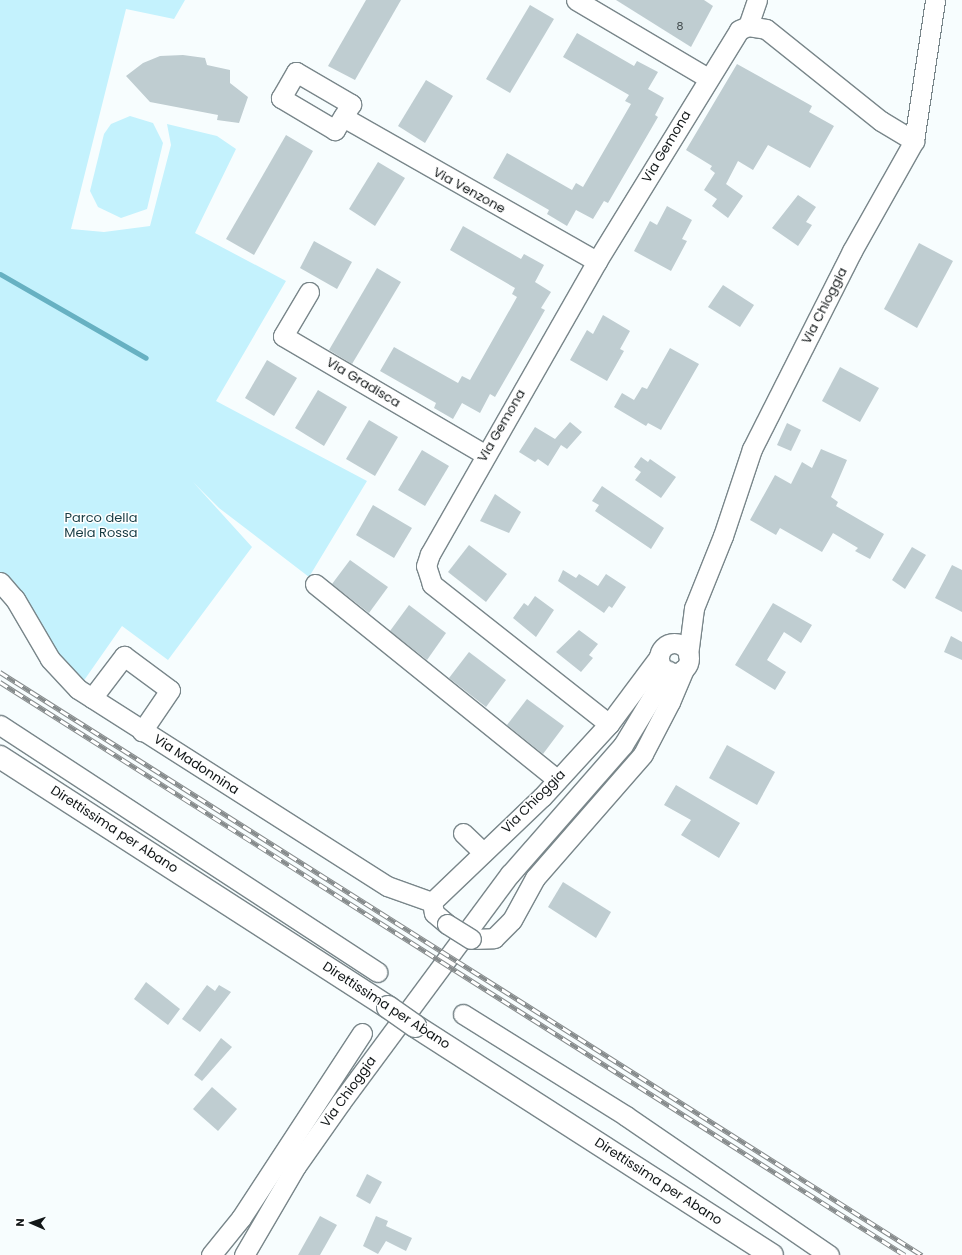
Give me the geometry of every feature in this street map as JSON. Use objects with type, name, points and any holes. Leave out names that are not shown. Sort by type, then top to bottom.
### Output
[{"type":"highway","name":"Direttissima per Abano","points":[[0,757],[772,1255]]},
{"type":"street","points":[[576,0],[708,78]]},
{"type":"street","points":[[757,0],[748,26],[766,29],[881,121],[914,141]]},
{"type":"street","name":"Via Chioggia","points":[[244,1255],[296,1166],[341,1102],[510,874],[623,745],[673,659],[723,536],[752,449],[852,251],[914,141],[935,0]]},
{"type":"street","name":"Via Gemona","points":[[609,724],[436,588],[427,576],[430,554],[597,261],[730,41],[748,26]]},
{"type":"street","points":[[296,72],[350,104],[343,117],[335,130],[281,98],[296,72]]},
{"type":"street","name":"Via Venzone","points":[[343,117],[597,261]]},
{"type":"street","name":"Via Gradisca","points":[[309,292],[283,336],[486,455]]},
{"type":"street","name":"Via Madonnina","points":[[0,582],[15,599],[50,659],[78,689],[387,886],[432,902]]},
{"type":"street","points":[[315,584],[557,779]]},
{"type":"street","points":[[92,698],[124,656],[170,690],[142,731]]},
{"type":"street","name":"Via Chioggia","points":[[673,659],[670,702],[643,754],[535,878],[512,920],[494,938],[471,939],[447,924],[434,913],[432,902],[557,779],[673,659]]},
{"type":"street","points":[[0,724],[377,972]]},
{"type":"street","points":[[463,833],[483,852]]},
{"type":"street","points":[[463,1014],[626,1116],[829,1255]]},
{"type":"street","name":"Via Chioggia","points":[[212,1255],[241,1218],[362,1033]]},
{"type":"green space","name":"Parco della Mela Rossa","points":[[0,0],[185,0],[174,19],[126,9],[71,229],[104,232],[150,226],[171,145],[167,124],[217,136],[236,149],[195,233],[286,281],[216,401],[367,481],[309,577],[219,508],[193,482],[252,547],[168,660],[122,626],[78,689],[0,584]]},
{"type":"green space","points":[[130,116],[153,123],[163,143],[147,209],[121,218],[98,207],[90,191],[104,134],[111,124]]},
{"type":"building","points":[[366,0],[401,0],[355,80],[328,66]]},
{"type":"building","points":[[616,0],[704,0],[713,6],[691,47]]},
{"type":"building","points":[[530,5],[554,19],[510,93],[486,79]]},
{"type":"building","points":[[577,33],[634,66],[637,61],[658,72],[648,89],[664,98],[655,115],[658,117],[608,203],[604,201],[593,219],[576,210],[567,226],[547,214],[549,210],[493,178],[507,153],[572,190],[576,183],[583,187],[631,104],[625,101],[629,95],[563,57]]},
{"type":"building","points":[[183,55],[205,58],[207,65],[230,70],[230,83],[248,97],[239,123],[217,120],[218,115],[150,102],[126,76],[143,63],[160,56]]},
{"type":"building","points":[[737,64],[812,106],[809,112],[834,126],[810,168],[768,145],[753,170],[738,161],[726,184],[743,196],[728,218],[712,206],[717,199],[704,190],[715,173],[710,169],[712,166],[686,150]]},
{"type":"building","points":[[426,80],[453,96],[425,143],[398,126]]},
{"type":"building","points":[[286,135],[313,151],[254,255],[226,239]]},
{"type":"building","points":[[378,162],[405,178],[375,226],[349,209]]},
{"type":"building","points":[[798,195],[816,207],[806,222],[812,225],[798,246],[772,228]]},
{"type":"building","points":[[667,206],[692,220],[682,239],[687,241],[671,271],[634,251],[650,221],[657,225]]},
{"type":"building","points":[[463,226],[521,259],[524,254],[544,265],[535,282],[551,292],[541,308],[545,310],[495,397],[490,394],[480,413],[462,403],[453,419],[434,408],[436,403],[380,371],[394,347],[458,383],[462,376],[470,380],[517,297],[512,294],[515,288],[450,250]]},
{"type":"building","points":[[314,241],[352,262],[337,289],[300,268]]},
{"type":"building","points":[[919,243],[953,261],[917,328],[884,309]]},
{"type":"building","points":[[377,268],[401,282],[352,364],[329,350]]},
{"type":"building","points":[[723,285],[754,305],[740,327],[708,307]]},
{"type":"building","points":[[603,315],[630,331],[620,349],[624,351],[607,381],[570,360],[587,330],[593,334]]},
{"type":"building","points":[[670,348],[699,364],[661,430],[648,423],[646,426],[614,407],[622,393],[634,400],[642,387],[647,389]]},
{"type":"building","points":[[267,360],[297,378],[274,416],[245,398]]},
{"type":"building","points":[[840,367],[879,388],[860,422],[822,401]]},
{"type":"building","points":[[318,390],[347,407],[324,446],[295,428]]},
{"type":"building","points":[[369,420],[398,437],[375,476],[346,459]]},
{"type":"building","points":[[570,422],[582,432],[567,449],[561,445],[548,466],[538,459],[535,462],[519,452],[535,427],[555,439]]},
{"type":"building","points":[[787,423],[801,430],[791,451],[777,445]]},
{"type":"building","points":[[821,449],[847,460],[831,497],[838,502],[836,506],[884,534],[870,559],[855,551],[858,548],[833,533],[822,552],[780,528],[776,535],[750,520],[775,475],[791,484],[802,462],[812,468]]},
{"type":"building","points":[[422,450],[449,466],[425,506],[398,490]]},
{"type":"building","points":[[641,457],[648,462],[650,459],[676,477],[661,498],[635,480],[641,472],[634,467]]},
{"type":"building","points":[[602,486],[664,528],[651,549],[595,511],[599,505],[592,501]]},
{"type":"building","points":[[495,494],[521,512],[509,533],[480,521]]},
{"type":"building","points":[[373,505],[412,528],[394,558],[356,535]]},
{"type":"building","points":[[469,545],[507,574],[486,602],[448,572]]},
{"type":"building","points":[[912,547],[926,555],[905,589],[892,580]]},
{"type":"building","points":[[350,560],[388,587],[369,613],[332,584]]},
{"type":"building","points":[[952,565],[962,570],[962,612],[935,598]]},
{"type":"building","points":[[563,570],[576,578],[579,574],[598,586],[606,574],[626,587],[612,608],[609,606],[604,613],[558,581]]},
{"type":"building","points":[[535,596],[554,610],[536,637],[513,618],[524,603],[528,606]]},
{"type":"building","points":[[773,603],[812,625],[801,643],[784,632],[767,660],[786,672],[775,690],[735,665]]},
{"type":"building","points":[[409,605],[446,633],[427,660],[390,631]]},
{"type":"building","points":[[579,630],[598,644],[589,655],[593,658],[581,672],[556,652]]},
{"type":"building","points":[[951,636],[962,642],[962,660],[944,652]]},
{"type":"building","points":[[469,652],[506,680],[486,707],[449,678]]},
{"type":"building","points":[[527,699],[564,726],[543,754],[507,725]]},
{"type":"building","points":[[727,745],[775,772],[757,805],[709,778]]},
{"type":"building","points":[[676,785],[740,823],[719,858],[681,835],[691,820],[664,805]]},
{"type":"building","points":[[563,882],[611,912],[596,938],[548,907]]},
{"type":"building","points":[[146,982],[180,1009],[168,1025],[134,999]]},
{"type":"building","points":[[207,985],[215,991],[219,985],[231,992],[200,1032],[182,1019]]},
{"type":"building","points":[[221,1038],[232,1047],[202,1081],[194,1075]]},
{"type":"building","points":[[212,1087],[237,1109],[218,1131],[193,1109]]},
{"type":"building","points":[[367,1174],[382,1182],[370,1204],[356,1196]]},
{"type":"building","points":[[320,1216],[337,1225],[320,1255],[298,1255]]},
{"type":"building","points":[[376,1216],[388,1221],[386,1226],[412,1238],[406,1251],[386,1241],[378,1254],[363,1246]]},
{"type":"waterway","points":[[0,274],[146,358]]},
{"type":"railway","points":[[0,672],[922,1255]]},
{"type":"railway","points":[[0,682],[905,1255]]}]
